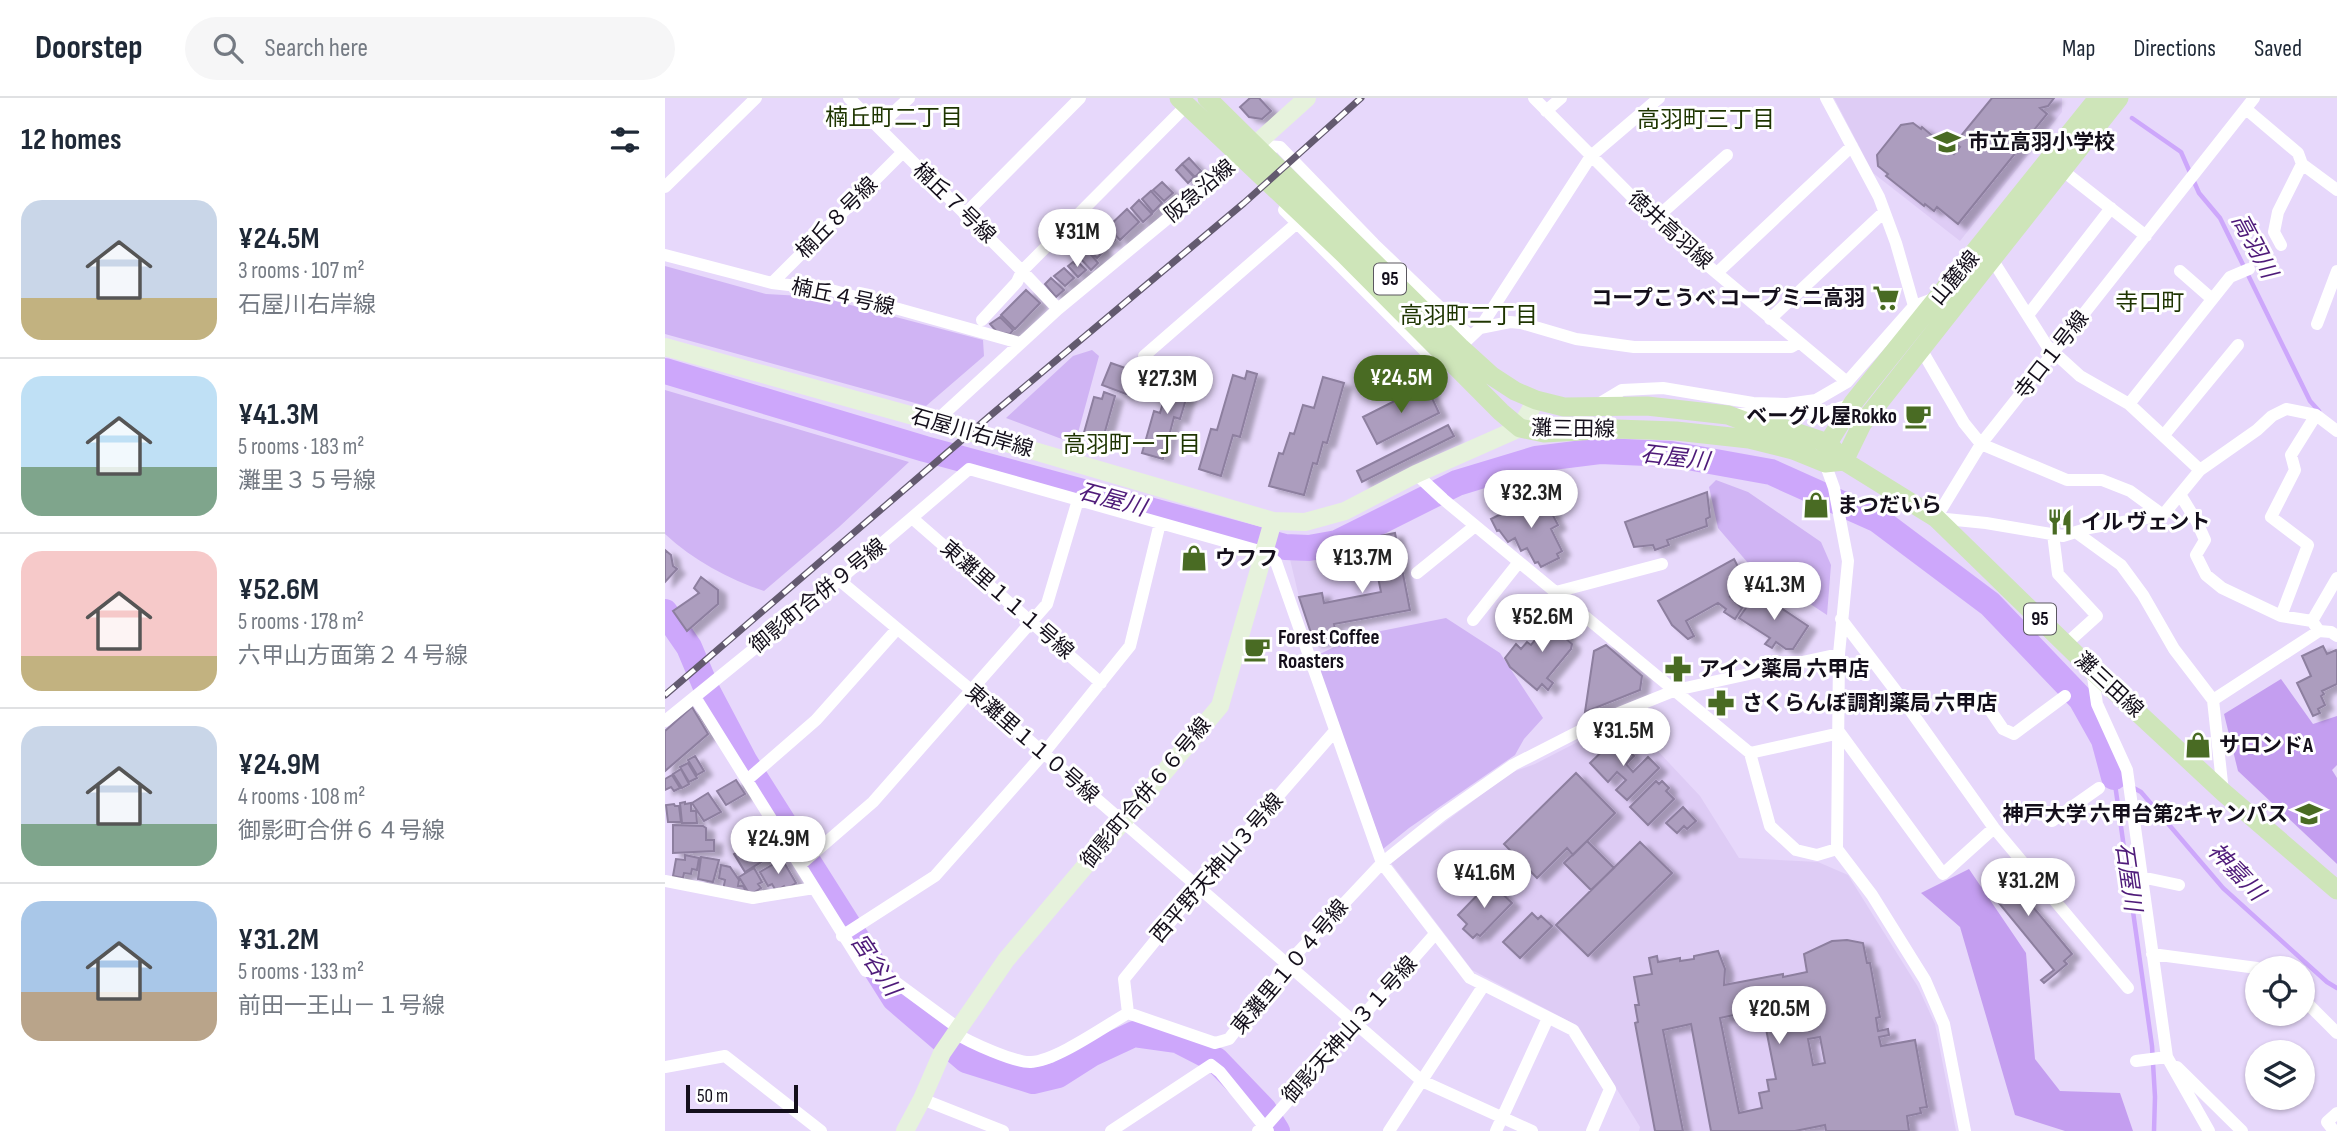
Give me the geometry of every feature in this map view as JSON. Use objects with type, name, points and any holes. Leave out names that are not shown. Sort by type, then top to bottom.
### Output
[{"type":"main road","name":"灘三田線","points":[[1207,98],[1244,155]]},
{"type":"main road","name":"山麓線","points":[[1834,462],[1921,349],[1987,251],[2095,104],[2119,98]]},
{"type":"main road","name":"灘三田線","points":[[1183,102],[1244,155],[1344,254],[1464,342],[1492,376],[1515,391],[1564,407],[1663,407],[1728,415],[1747,422],[1783,428],[1828,443]]},
{"type":"main road","name":"山麓線","points":[[1834,462],[1828,443],[1853,404],[1939,297],[1987,251],[2062,170],[2095,104]]},
{"type":"main road","name":"灘三田線","points":[[1464,342],[1501,412],[1520,428],[1544,433],[1616,429],[1666,431],[1749,439],[1834,462],[1936,518],[2092,670],[2223,792],[2337,890]]},
{"type":"street","points":[[668,179],[756,98]]},
{"type":"street","name":"楠丘７号線","points":[[849,98],[1058,309]]},
{"type":"street","points":[[878,127],[909,98]]},
{"type":"street","points":[[965,214],[1080,98]]},
{"type":"street","name":"阪急沿線","points":[[935,422],[1058,309],[1244,155],[1307,98]]},
{"type":"street","name":"徳井高羽線","points":[[1534,98],[1655,219],[1847,382]]},
{"type":"street","points":[[1546,111],[1561,98]]},
{"type":"street","points":[[1464,342],[1591,156],[1658,98]]},
{"type":"street","points":[[1826,98],[1884,212],[1914,306]]},
{"type":"street","name":"寺口１号線","points":[[1936,518],[1981,444],[2254,98]]},
{"type":"street","points":[[982,320],[1017,282],[1022,271],[1183,102]]},
{"type":"street","points":[[2246,109],[2298,153],[2302,164],[2337,191]]},
{"type":"street","points":[[1718,272],[1852,146]]},
{"type":"street","points":[[1464,342],[1280,147],[1244,155],[1297,223],[1433,359],[1510,322],[1576,339],[1633,347],[1791,347],[1798,343]]},
{"type":"street","name":"楠丘８号線","points":[[772,283],[902,153]]},
{"type":"street","points":[[1655,219],[1727,155]]},
{"type":"street","points":[[2281,245],[2274,232],[2278,212],[2302,164]]},
{"type":"street","points":[[2062,170],[2146,236]]},
{"type":"street","points":[[2028,315],[2112,208]]},
{"type":"street","points":[[1770,319],[1884,212]]},
{"type":"street","points":[[1144,356],[1297,223]]},
{"type":"street","points":[[1987,251],[2047,346],[2080,376],[2129,404],[2200,470]]},
{"type":"street","name":"楠丘４号線","points":[[665,255],[772,283],[831,290],[1020,343]]},
{"type":"street","points":[[2129,404],[2230,277],[2249,269]]},
{"type":"street","points":[[2180,271],[2212,299]]},
{"type":"street","points":[[2318,324],[2337,271]]},
{"type":"street","points":[[1593,407],[1622,390],[1663,388],[1753,403],[1787,404],[1816,400],[1847,382],[1914,306],[1939,297]]},
{"type":"street","points":[[2164,435],[2238,345]]},
{"type":"street","name":"石屋川右岸線","points":[[665,347],[935,422],[1273,521],[1305,522],[1345,511],[1421,479],[1520,428]]},
{"type":"street","points":[[1921,349],[1964,423],[1981,444],[2067,480],[2102,480],[2121,487],[2163,515]]},
{"type":"street","points":[[1520,428],[1536,400]]},
{"type":"street","points":[[1728,415],[1824,413],[1853,404]]},
{"type":"street","points":[[1936,518],[2063,536],[2089,528],[2163,515],[2200,470],[2257,430],[2272,416],[2286,409],[2316,415],[2337,431]]},
{"type":"street","points":[[2281,616],[2308,545],[2271,517],[2295,470],[2291,455],[2316,415]]},
{"type":"street","points":[[1834,462],[1834,488],[1848,561],[1839,654],[1837,849],[1885,917],[1925,981],[1940,1013],[1965,1131]]},
{"type":"street","points":[[1834,462],[1834,488]]},
{"type":"street","name":"御影町合併９号線","points":[[665,721],[839,580],[969,469],[1078,500]]},
{"type":"street","points":[[1421,479],[1750,753],[1770,826],[1796,850],[1817,855],[1837,849]]},
{"type":"street","points":[[2181,496],[2205,540],[2196,555],[2206,575],[2222,588],[2281,616],[2337,636]]},
{"type":"street","points":[[801,865],[873,802],[1047,604],[1078,500],[1263,552],[1276,562],[1382,863],[1470,978],[1573,1030],[1611,1089],[1592,1131]]},
{"type":"street","name":"東灘里１１１号線","points":[[912,518],[1101,683]]},
{"type":"street","name":"御影町合併６６号線","points":[[905,1131],[941,1053],[1006,960],[1220,706],[1273,521]]},
{"type":"street","points":[[843,936],[935,876],[1043,754],[1130,646],[1160,523]]},
{"type":"street","points":[[1417,573],[1475,526]]},
{"type":"street","points":[[2077,533],[2121,565],[2143,595],[2174,649],[2213,700],[2223,792]]},
{"type":"street","points":[[2053,534],[2058,574],[2097,616],[2066,644]]},
{"type":"street","points":[[1473,620],[1519,562]]},
{"type":"street","points":[[1556,592],[1662,564]]},
{"type":"street","points":[[2213,700],[2315,626],[2337,578]]},
{"type":"street","name":"東灘里１１０号線","points":[[839,580],[971,690],[1422,1081],[1532,1131]]},
{"type":"street","points":[[1841,620],[1905,703],[1994,828],[2128,988]]},
{"type":"street","points":[[748,780],[816,720],[897,629]]},
{"type":"street","name":"東灘里１０４号線","points":[[1128,1013],[1215,1043],[1229,1039],[1286,964],[1382,863],[1442,815],[1513,765],[1599,721],[1676,690],[1839,654]]},
{"type":"street","points":[[2092,670],[2097,704],[2127,770],[2167,1057],[2209,1131]]},
{"type":"street","points":[[699,693],[748,780],[866,971],[882,972],[975,1045],[1030,1062],[1052,1056],[1128,1013]]},
{"type":"street","points":[[1988,707],[2003,729],[2014,734],[2065,696]]},
{"type":"street","name":"西平野天神山３号線","points":[[1128,1013],[1124,979],[1198,888],[1334,732]]},
{"type":"street","points":[[1839,733],[1943,874],[1994,828]]},
{"type":"street","points":[[1750,753],[1839,733]]},
{"type":"street","points":[[2052,821],[2099,788]]},
{"type":"street","points":[[2141,877],[2179,885]]},
{"type":"street","points":[[665,881],[753,898],[814,888]]},
{"type":"street","name":"御影天神山３１号線","points":[[1264,1129],[1435,934]]},
{"type":"street","points":[[2152,954],[2245,966]]},
{"type":"street","points":[[1389,1131],[1484,985]]},
{"type":"street","points":[[2315,1011],[2337,1033]]},
{"type":"street","points":[[1496,1131],[1548,1018]]},
{"type":"street","points":[[665,1068],[725,1056],[821,1131]]},
{"type":"street","points":[[2136,1061],[2167,1057]]},
{"type":"street","points":[[2167,1057],[2242,1131]]},
{"type":"street","points":[[1111,1131],[1211,1065],[1220,1072],[1264,1129]]},
{"type":"street","points":[[922,1099],[1003,1131]]},
{"type":"street","points":[[2334,1131],[2327,1122],[2337,1113]]},
{"type":"shaded area","name":"市立高羽小学校","points":[[1834,98],[2062,98],[2062,112],[1960,241],[1873,173]]},
{"type":"shaded area","points":[[665,266],[766,294],[820,297],[983,340],[984,356],[926,406],[665,334]]},
{"type":"shaded area","points":[[1092,350],[1099,356],[1075,444],[1006,418],[1073,356]]},
{"type":"shaded area","points":[[665,390],[909,462],[764,591],[711,568],[665,534]]},
{"type":"shaded area","points":[[1716,480],[1748,492],[1821,542],[1831,565],[1827,615],[1748,563],[1718,528],[1709,487]]},
{"type":"shaded area","points":[[1395,533],[1410,610],[1335,624],[1337,638],[1314,642],[1289,555],[1318,556],[1336,552],[1369,536],[1371,538]]},
{"type":"shaded area","points":[[1446,618],[1500,653],[1543,718],[1524,739],[1515,755],[1383,849],[1314,657],[1356,636]]},
{"type":"shaded area","name":"神戸大学 六甲台第2キャンパス","points":[[2281,679],[2313,724],[2337,716],[2337,765],[2332,770],[2337,778],[2337,864],[2238,771],[2224,714]]},
{"type":"shaded area","points":[[1626,717],[1700,796],[1739,858],[1818,862],[1848,875],[1918,987],[1935,1024],[1956,1131],[1639,1131],[1640,1127],[1578,1026],[1472,970],[1391,863],[1510,773],[1535,764]]},
{"type":"shaded area","points":[[1969,869],[2026,953],[2035,1059],[2060,1091],[2120,1093],[2133,1131],[2065,1131],[2015,1115],[1960,927],[1921,893]]},
{"type":"building","points":[[1250,98],[1259,98],[1271,111],[1262,119],[1249,117],[1240,107]]},
{"type":"building","points":[[1992,98],[2054,98],[2048,106],[2040,108],[2047,114],[1958,224],[1937,207],[1934,211],[1925,204],[1924,206],[1886,176],[1888,174],[1878,166],[1877,155],[1901,125],[1913,123],[1921,129],[1922,127],[1954,154],[1960,147],[1955,143]]},
{"type":"building","points":[[1189,158],[1201,171],[1195,177],[1182,164]]},
{"type":"building","points":[[1182,164],[1194,177],[1188,183],[1176,170]]},
{"type":"building","points":[[1162,182],[1173,193],[1164,201],[1153,190]]},
{"type":"building","points":[[1151,191],[1162,203],[1153,212],[1142,199]]},
{"type":"building","points":[[1139,200],[1152,214],[1143,222],[1131,208]]},
{"type":"building","points":[[1127,209],[1139,222],[1120,240],[1108,227]]},
{"type":"building","points":[[1106,230],[1115,240],[1112,243],[1108,241],[1104,244],[1097,237]]},
{"type":"building","points":[[1095,239],[1104,251],[1097,258],[1086,247]]},
{"type":"building","points":[[1088,251],[1098,263],[1091,270],[1080,258]]},
{"type":"building","points":[[1078,262],[1086,270],[1078,277],[1068,266]]},
{"type":"building","points":[[1064,268],[1074,278],[1065,286],[1054,276]]},
{"type":"building","points":[[1051,278],[1064,290],[1056,297],[1045,284]]},
{"type":"building","points":[[1026,290],[1040,303],[1015,329],[1001,315]]},
{"type":"building","points":[[1000,317],[1013,330],[1010,334],[997,332],[990,324]]},
{"type":"building","points":[[1111,363],[1134,371],[1126,394],[1102,385]]},
{"type":"building","points":[[1247,371],[1257,374],[1240,437],[1233,435],[1221,476],[1199,469],[1211,429],[1217,430],[1233,375],[1245,379]]},
{"type":"building","points":[[1181,373],[1193,376],[1180,419],[1174,417],[1163,459],[1142,453],[1154,411],[1160,413],[1170,378],[1179,380]]},
{"type":"building","points":[[1323,377],[1344,383],[1327,443],[1323,442],[1317,464],[1313,463],[1304,495],[1269,486],[1279,453],[1283,454],[1290,433],[1294,434],[1303,405],[1314,408]]},
{"type":"building","points":[[1426,385],[1439,413],[1377,444],[1363,417]]},
{"type":"building","points":[[1104,392],[1115,396],[1102,442],[1083,436],[1094,397],[1102,399]]},
{"type":"building","points":[[1448,425],[1454,436],[1362,482],[1357,471]]},
{"type":"building","points":[[1707,492],[1710,517],[1706,519],[1707,526],[1667,540],[1669,545],[1655,550],[1653,545],[1634,547],[1625,522]]},
{"type":"building","points":[[1543,496],[1558,525],[1551,529],[1562,551],[1557,554],[1559,558],[1541,567],[1538,562],[1535,563],[1527,548],[1521,551],[1515,538],[1508,542],[1499,530],[1497,531],[1491,519]]},
{"type":"building","points":[[1395,533],[1410,610],[1334,624],[1337,638],[1314,642],[1299,597],[1322,593],[1324,603],[1381,592],[1370,538]]},
{"type":"building","points":[[665,550],[671,555],[673,566],[677,569],[665,582]]},
{"type":"building","points":[[1734,559],[1751,592],[1745,603],[1738,592],[1730,597],[1742,608],[1735,619],[1724,612],[1726,609],[1718,603],[1686,621],[1694,636],[1688,639],[1672,625],[1658,601]]},
{"type":"building","points":[[701,577],[718,590],[718,604],[687,631],[673,611],[699,593],[694,588]]},
{"type":"building","points":[[1757,592],[1808,626],[1793,649],[1786,649],[1776,642],[1772,648],[1765,644],[1770,638],[1739,618]]},
{"type":"building","points":[[1558,611],[1572,622],[1564,637],[1572,644],[1571,649],[1547,678],[1553,683],[1548,690],[1542,684],[1537,690],[1510,667],[1505,658],[1516,644],[1521,649],[1527,642],[1531,645],[1541,633],[1546,637],[1551,631],[1545,626]]},
{"type":"building","points":[[1606,645],[1642,676],[1640,690],[1585,712],[1594,651]]},
{"type":"building","points":[[2323,646],[2327,654],[2336,650],[2337,652],[2337,684],[2322,691],[2325,705],[2318,709],[2320,713],[2313,716],[2297,683],[2311,676],[2302,656]]},
{"type":"building","points":[[692,707],[708,734],[665,771],[665,731]]},
{"type":"building","points":[[1616,738],[1634,756],[1626,764],[1633,772],[1648,757],[1659,768],[1627,800],[1616,790],[1626,780],[1617,772],[1608,782],[1590,763]]},
{"type":"building","points":[[695,756],[704,771],[697,775],[688,760]]},
{"type":"building","points":[[688,763],[697,778],[689,782],[680,767]]},
{"type":"building","points":[[681,769],[689,784],[682,788],[673,774]]},
{"type":"building","points":[[1576,773],[1615,813],[1573,855],[1567,848],[1537,878],[1504,844]]},
{"type":"building","points":[[672,775],[680,788],[674,791],[671,787],[665,790],[665,779]]},
{"type":"building","points":[[736,780],[745,794],[726,805],[717,791]]},
{"type":"building","points":[[1656,781],[1659,784],[1662,781],[1669,788],[1666,791],[1674,799],[1648,825],[1630,807]]},
{"type":"building","points":[[708,793],[721,812],[704,821],[692,803]]},
{"type":"building","points":[[680,803],[691,803],[691,811],[696,811],[697,823],[682,823]]},
{"type":"building","points":[[666,805],[679,806],[681,822],[668,822]]},
{"type":"building","points":[[1683,807],[1696,821],[1687,829],[1684,826],[1677,833],[1666,823]]},
{"type":"building","points":[[673,825],[703,826],[706,828],[706,840],[714,840],[714,851],[673,853]]},
{"type":"building","points":[[766,830],[777,848],[772,851],[774,854],[745,872],[734,854],[746,847],[744,843]]},
{"type":"building","points":[[1587,841],[1614,868],[1591,890],[1564,863]]},
{"type":"building","points":[[1640,842],[1672,873],[1588,956],[1556,925]]},
{"type":"building","points":[[685,855],[699,858],[697,870],[692,869],[691,874],[684,873],[683,878],[673,876],[676,859],[685,860]]},
{"type":"building","points":[[701,857],[719,860],[713,882],[698,879]]},
{"type":"building","points":[[782,859],[796,883],[776,891],[772,884],[768,886],[760,872]]},
{"type":"building","points":[[2011,863],[2032,888],[2023,895],[2072,954],[2064,961],[2067,964],[2044,983],[2041,980],[2054,970],[1989,891],[1994,887],[1989,881]]},
{"type":"building","points":[[721,865],[730,867],[739,880],[738,886],[743,886],[746,891],[723,890],[725,880],[719,878]]},
{"type":"building","points":[[754,868],[762,882],[758,884],[761,888],[750,895],[739,877]]},
{"type":"building","points":[[1490,882],[1512,903],[1480,936],[1477,934],[1473,938],[1463,929],[1467,924],[1458,915]]},
{"type":"building","points":[[1532,913],[1538,919],[1541,916],[1552,926],[1520,958],[1503,942]]},
{"type":"building","points":[[1832,941],[1863,943],[1867,963],[1870,963],[1880,1017],[1876,1018],[1878,1031],[1888,1029],[1889,1035],[1879,1037],[1881,1046],[1915,1040],[1927,1107],[1920,1108],[1921,1113],[1907,1116],[1909,1131],[1826,1131],[1825,1125],[1795,1131],[1711,1131],[1691,1024],[1663,1030],[1683,1131],[1655,1131],[1635,1023],[1638,1022],[1635,1005],[1639,1005],[1634,977],[1652,974],[1649,958],[1657,956],[1658,962],[1680,958],[1680,961],[1718,951],[1725,969],[1724,985],[1807,972],[1804,954]],"holes":[[[1775,1006],[1778,1018],[1771,1019],[1773,1027],[1766,1029],[1776,1079],[1767,1080],[1769,1091],[1759,1093],[1762,1108],[1739,1113],[1720,1018]],[[1820,1037],[1825,1063],[1813,1065],[1808,1039]]]},
{"type":"waterway","name":"高羽川","points":[[2132,118],[2181,152],[2199,193],[2220,218],[2310,401],[2319,411]]},
{"type":"waterway","name":"石屋川","points":[[665,371],[925,449],[1285,547],[1309,548],[1337,543],[1457,483],[1536,459],[1600,451],[1671,454],[1771,472],[1878,520],[1990,604],[2081,699],[2104,740],[2114,777]]},
{"type":"waterway","name":"宮谷川","points":[[665,612],[689,647],[708,692],[745,762],[895,999],[966,1060],[1033,1081],[1058,1075],[1091,1054],[1134,1034],[1177,1040],[1216,1060],[1264,1110],[1277,1131]]},
{"type":"waterway","name":"石屋川","points":[[2114,777],[2152,1046],[2154,1131]]},
{"type":"waterway","name":"神嘉川","points":[[2114,777],[2141,792],[2223,888],[2337,988]]},
{"type":"railway","points":[[665,695],[991,415],[1244,203],[1361,98]]},
{"type":"place","name":"市立高羽小学校","points":[[1947,142]]},
{"type":"place","name":"コープこうべ コープミニ高羽","points":[[1886,298]]},
{"type":"place","name":"ベーグル屋Rokko","points":[[1918,416]]},
{"type":"place","name":"まつだいら","points":[[1816,505]]},
{"type":"place","name":"イル ヴェント","points":[[2060,522]]},
{"type":"place","name":"ウフフ","points":[[1194,558]]},
{"type":"place","name":"Forest Coffee Roasters","points":[[1257,649]]},
{"type":"place","name":"アイン薬局 六甲店","points":[[1678,669]]},
{"type":"place","name":"さくらんぼ調剤薬局 六甲店","points":[[1721,703]]},
{"type":"place","name":"サロンドA","points":[[2198,745]]},
{"type":"place","name":"神戸大学 六甲台第2キャンパス","points":[[2309,814]]},
{"type":"district","name":"楠丘町二丁目","points":[[894,118]]},
{"type":"district","name":"高羽町三丁目","points":[[1706,120]]},
{"type":"district","name":"寺口町","points":[[2150,303]]},
{"type":"district","name":"高羽町二丁目","points":[[1469,316]]},
{"type":"district","name":"高羽町一丁目","points":[[1132,445]]}]
